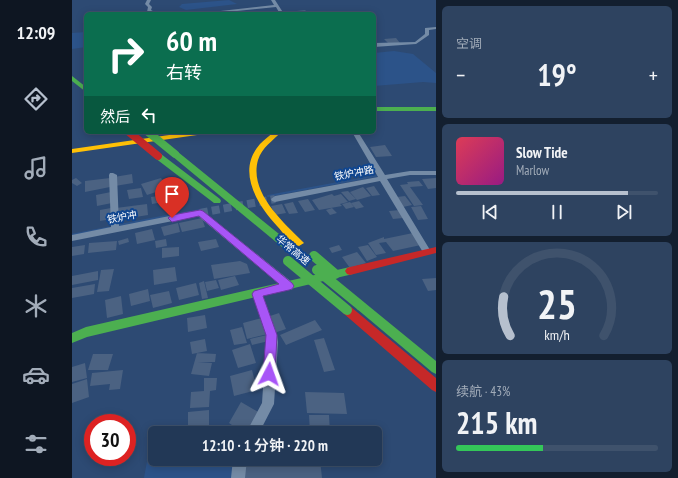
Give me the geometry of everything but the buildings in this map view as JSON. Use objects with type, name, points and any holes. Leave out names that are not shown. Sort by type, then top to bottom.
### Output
[{"type":"main road","points":[[72,70],[84,79]]},
{"type":"main road","points":[[72,78],[83,94]]},
{"type":"main road","points":[[376,108],[436,108]]},
{"type":"main road","points":[[132,134],[220,204]]},
{"type":"main road","points":[[138,134],[160,156]]},
{"type":"main road","name":"华常高速","points":[[150,134],[436,366]]},
{"type":"main road","points":[[72,150],[171,134]]},
{"type":"main road","points":[[72,150],[189,134]]},
{"type":"main road","points":[[276,134],[263,146],[254,160],[252,170],[254,186],[262,204],[285,231],[370,303],[436,366]]},
{"type":"main road","points":[[72,338],[86,332],[257,294],[432,251]]},
{"type":"main road","name":"华常高速","points":[[285,258],[436,386]]},
{"type":"street","points":[[149,0],[149,11],[151,12]]},
{"type":"street","points":[[273,0],[281,12]]},
{"type":"street","points":[[216,12],[277,6]]},
{"type":"street","points":[[376,45],[416,43],[427,34],[427,29],[436,28]]},
{"type":"street","points":[[356,134],[432,251]]},
{"type":"street","name":"铁炉冲路","points":[[276,199],[384,178],[395,174],[412,172],[436,173]]},
{"type":"street","points":[[113,175],[115,226]]},
{"type":"street","name":"铁炉冲","points":[[72,238],[115,226],[200,213],[289,286]]},
{"type":"street","points":[[256,426],[268,404],[272,342],[272,335],[257,294]]},
{"type":"street","points":[[238,478],[239,466]]},
{"type":"water","points":[[229,0],[237,4],[186,10],[179,7],[182,4]]},
{"type":"water","points":[[84,32],[84,47],[72,49],[72,33]]},
{"type":"water","points":[[394,51],[413,54],[436,73],[436,83],[423,82],[376,86],[376,53]]},
{"type":"water","points":[[148,456],[148,466],[236,466],[234,478],[144,478]]},
{"type":"waterway","points":[[268,196],[376,176]]},
{"type":"waterway","points":[[167,216],[206,209]]},
{"type":"waterway","points":[[116,226],[173,215]]},
{"type":"waterway","points":[[72,235],[108,228]]},
{"type":"tunnel","points":[[200,213],[275,199]]},
{"type":"traffic: fast","points":[[72,78],[84,88]]},
{"type":"traffic: fast","points":[[376,109],[436,109]]},
{"type":"traffic: fast","points":[[150,134],[175,154]]},
{"type":"traffic: fast","points":[[175,154],[302,258]]},
{"type":"traffic: fast","points":[[158,156],[217,201]]},
{"type":"traffic: fast","points":[[314,256],[335,274]]},
{"type":"traffic: fast","points":[[288,261],[347,310]]},
{"type":"traffic: fast","points":[[317,270],[361,306]]},
{"type":"traffic: fast","points":[[72,338],[86,332],[350,271]]},
{"type":"traffic: fast","points":[[361,306],[436,368]]},
{"type":"traffic: slow","points":[[72,151],[190,134]]},
{"type":"traffic: slow","points":[[276,134],[262,146],[254,160],[253,175],[256,189],[264,204],[274,218],[299,243]]},
{"type":"traffic: jam","points":[[131,134],[158,156]]},
{"type":"traffic: jam","points":[[350,271],[436,250]]},
{"type":"traffic: jam","points":[[347,310],[436,386]]},
{"type":"route","points":[[172,218],[200,213],[289,286],[257,294],[272,335],[269,374]]}]
